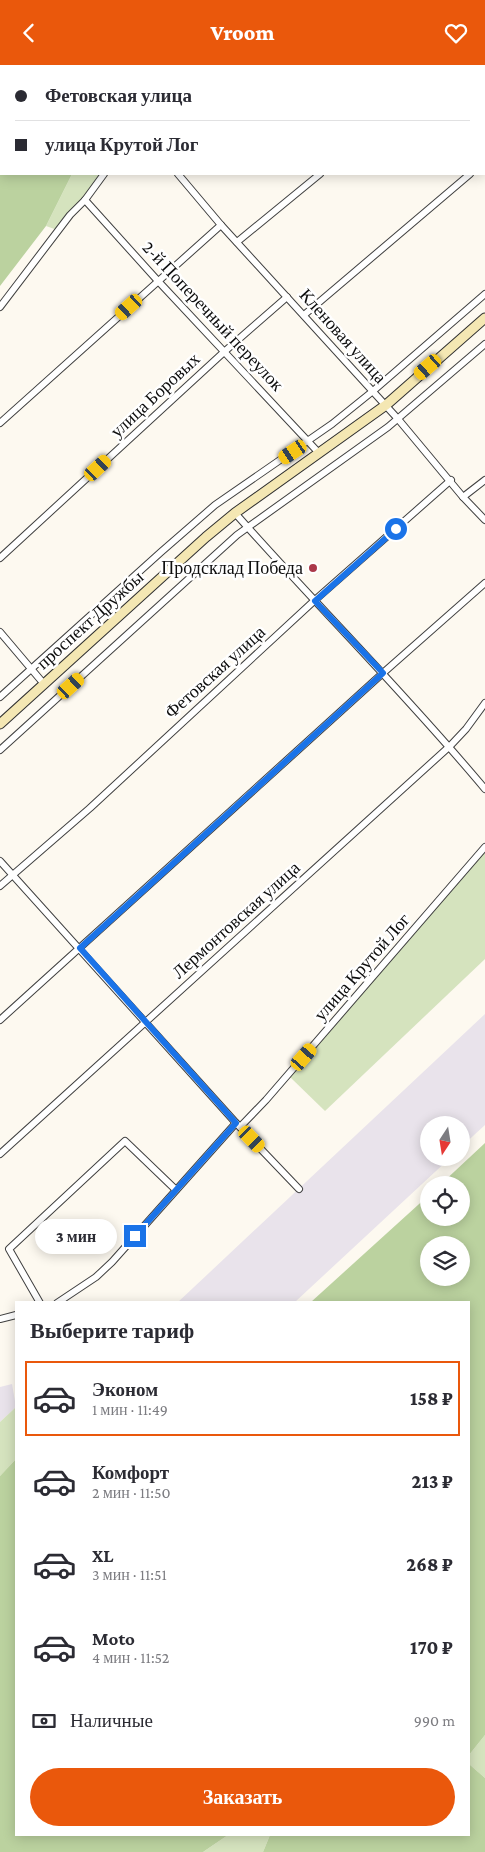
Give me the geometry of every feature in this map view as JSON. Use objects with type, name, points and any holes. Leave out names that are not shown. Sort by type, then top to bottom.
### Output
[{"type":"main road","name":"проспект Дружбы","points":[[0,724],[234,513],[386,405],[485,318]]},
{"type":"street","points":[[0,307],[70,215],[85,200],[103,175]]},
{"type":"street","name":"Кленовая улица","points":[[179,175],[221,225],[386,405],[463,497],[485,520]]},
{"type":"street","points":[[237,242],[319,175]]},
{"type":"street","points":[[304,315],[469,175]]},
{"type":"street","name":"2-й Поперечный переулок","points":[[85,200],[318,453]]},
{"type":"street","points":[[0,423],[221,225]]},
{"type":"street","points":[[0,697],[215,505],[308,442],[373,391],[485,294]]},
{"type":"street","name":"улица Боровых","points":[[0,558],[224,352],[287,297]]},
{"type":"street","points":[[0,750],[247,527],[398,419],[485,344]]},
{"type":"street","points":[[463,497],[485,480]]},
{"type":"street","name":"Фетовская улица","points":[[0,886],[90,808],[315,601],[450,481]]},
{"type":"street","points":[[234,513],[450,746],[485,789]]},
{"type":"street","points":[[0,1020],[485,583]]},
{"type":"street","points":[[0,632],[44,684]]},
{"type":"street","name":"Лермонтовская улица","points":[[0,1154],[450,746],[466,729],[485,703]]},
{"type":"street","name":"улица Крутой Лог","points":[[61,1301],[96,1277],[112,1262],[176,1190],[238,1125],[266,1100],[485,847]]},
{"type":"street","points":[[0,861],[238,1125],[299,1189]]},
{"type":"street","points":[[39,1301],[9,1249],[125,1141],[176,1190]]},
{"type":"street","points":[[0,1319],[15,1315]]},
{"type":"shaded area","points":[[485,1014],[485,1125],[470,1139],[470,1116],[420,1116],[420,1166],[441,1166],[431,1176],[420,1176],[420,1186],[296,1301],[179,1301]]},
{"type":"shaded area","points":[[12,1384],[15,1408],[0,1422],[0,1387]]},
{"type":"green space","points":[[0,175],[72,175],[46,226],[0,286]]},
{"type":"green space","points":[[72,175],[104,175],[60,231],[46,226]]},
{"type":"green space","points":[[485,848],[485,959],[325,1111],[290,1077]]},
{"type":"green space","points":[[485,1143],[485,1735],[470,1754],[470,1301],[312,1301],[420,1203],[420,1226],[470,1226],[470,1176],[450,1176],[460,1166],[470,1166],[470,1157]]},
{"type":"green space","points":[[15,1408],[15,1460],[0,1476],[0,1422]]},
{"type":"green space","points":[[15,1460],[15,1836],[227,1836],[203,1852],[0,1852],[0,1476]]},
{"type":"green space","points":[[485,1735],[485,1778],[470,1765],[470,1754]]},
{"type":"green space","points":[[470,1765],[485,1778],[485,1852],[263,1852],[270,1836],[470,1836]]},
{"type":"green space","points":[[227,1836],[270,1836],[263,1852],[203,1852]]},
{"type":"place","name":"Продсклад Победа","points":[[313,568]]},
{"type":"route","points":[[135,1236],[236,1123],[80,948],[383,673],[315,601],[396,529]]}]
